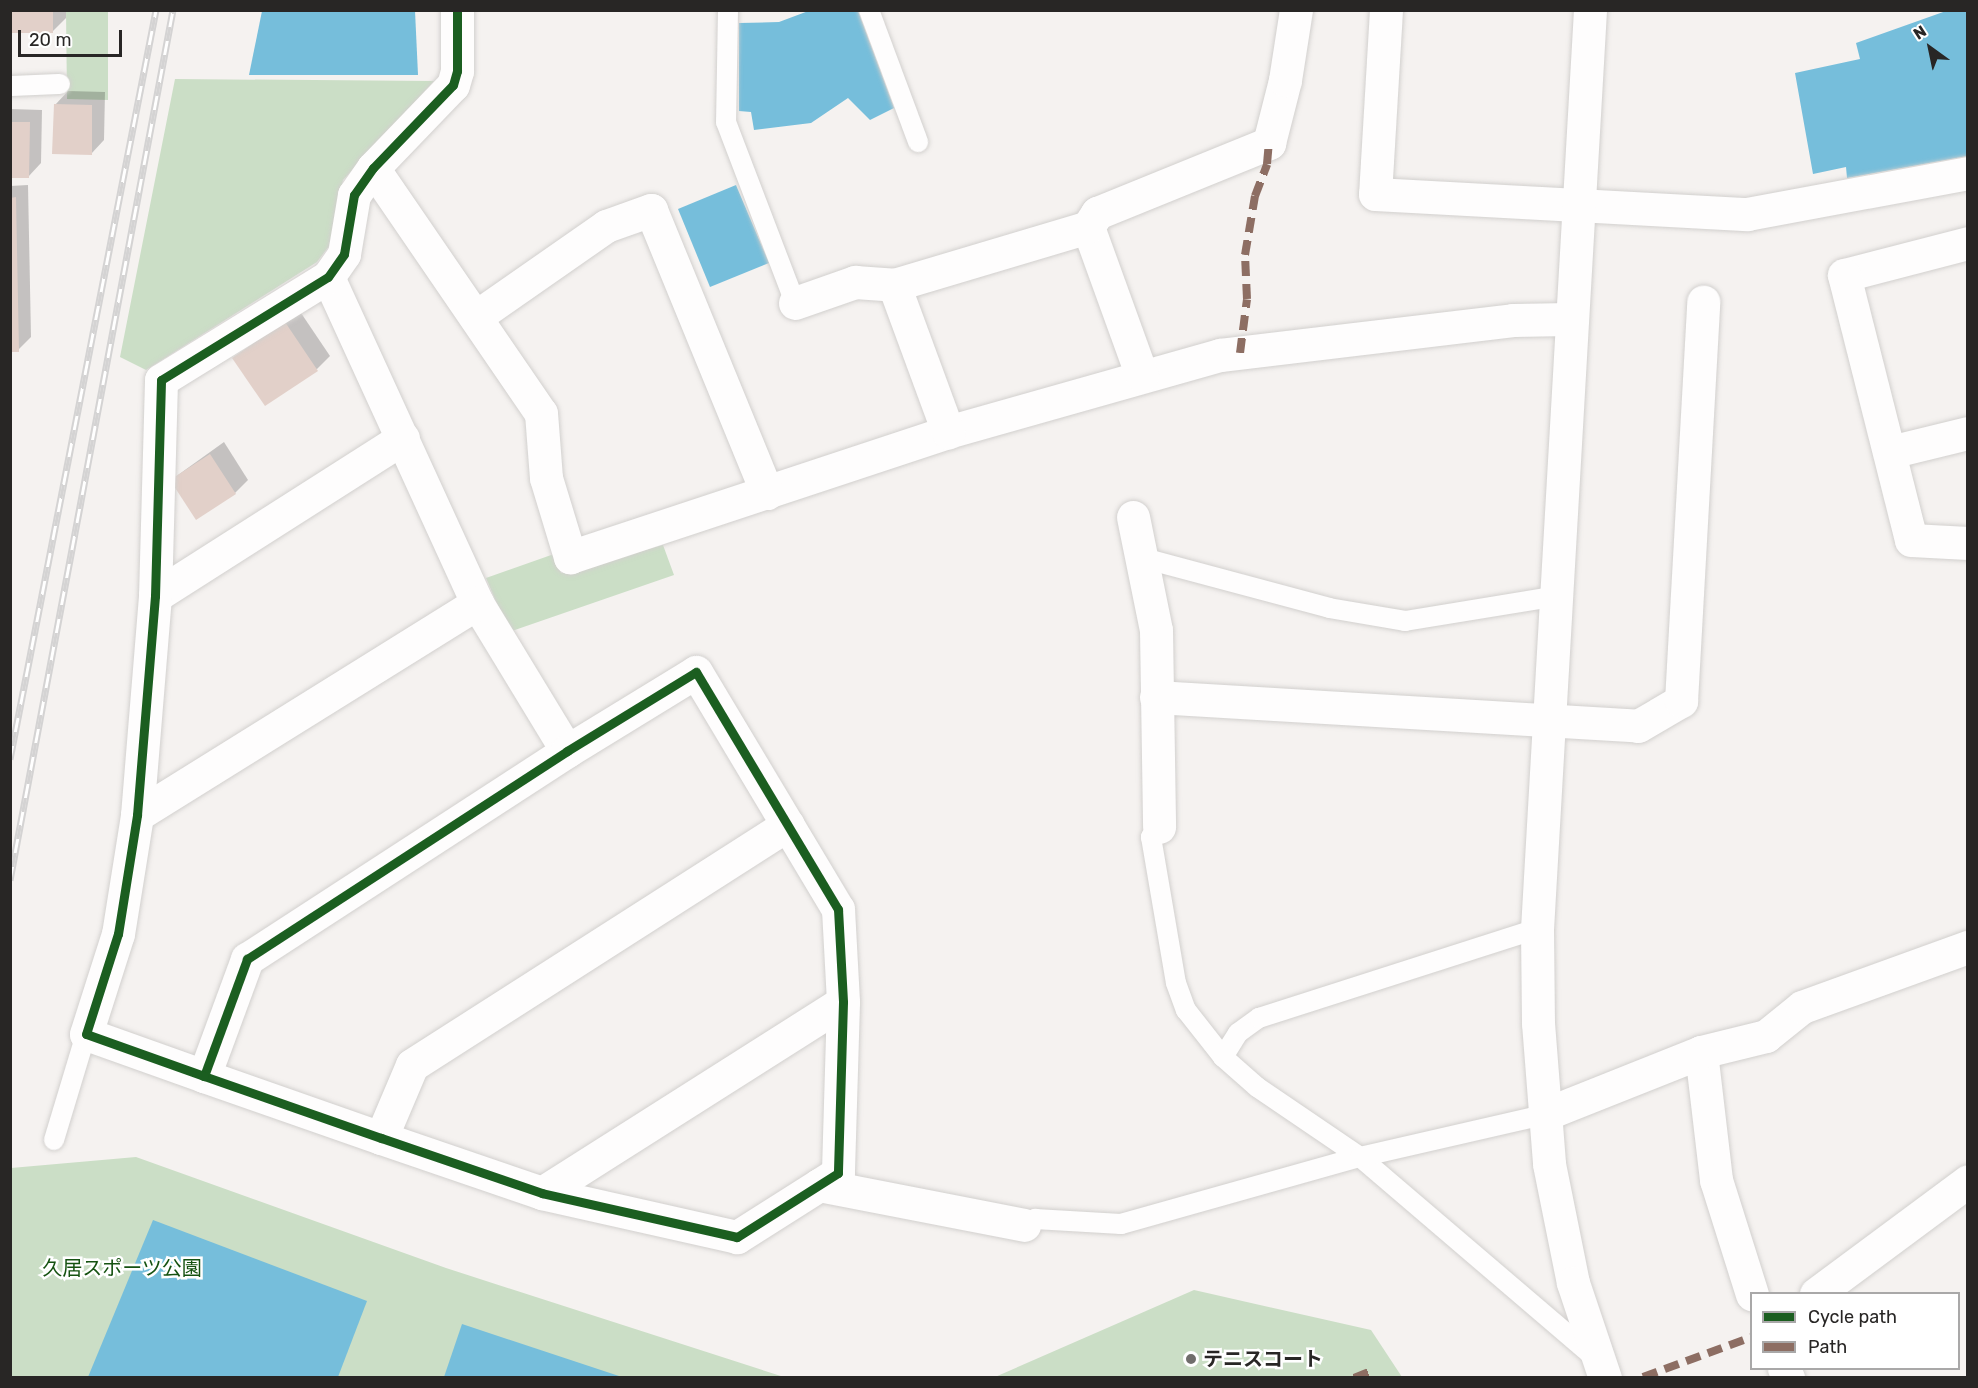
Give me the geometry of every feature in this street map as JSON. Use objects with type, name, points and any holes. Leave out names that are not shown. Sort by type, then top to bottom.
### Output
[{"type":"street","points":[[204,1076],[247,959],[567,751],[696,672],[838,909],[843,1002],[838,1173],[737,1237],[542,1193],[381,1138],[204,1076],[86,1034],[118,934],[137,814],[155,596],[161,380],[328,277],[344,254],[354,195],[373,168],[453,85],[457,10]]},
{"type":"street","points":[[795,303],[855,282],[894,285],[1088,227],[1097,213],[1269,143],[1285,80],[1296,10]]},
{"type":"street","points":[[1386,10],[1375,194],[1579,203],[1747,214],[1968,173]]},
{"type":"street","points":[[1590,10],[1579,203],[1569,319],[1557,596],[1538,929],[1543,1115],[1548,1164],[1573,1283],[1602,1369]]},
{"type":"street","points":[[373,168],[541,412],[546,478],[570,556],[948,432],[1220,355],[1513,320],[1569,319]]},
{"type":"street","points":[[477,316],[606,226],[651,210],[767,493]]},
{"type":"street","points":[[1088,227],[1142,376]]},
{"type":"street","points":[[1968,243],[1844,275],[1911,540],[1968,543]]},
{"type":"street","points":[[328,277],[404,438],[477,603],[567,751]]},
{"type":"street","points":[[894,285],[948,432]]},
{"type":"street","points":[[1156,697],[1638,726],[1681,701],[1703,302]]},
{"type":"street","points":[[1890,452],[1968,433]]},
{"type":"street","points":[[155,596],[404,438]]},
{"type":"street","points":[[1134,517],[1156,630],[1159,827]]},
{"type":"street","points":[[137,814],[477,603]]},
{"type":"street","points":[[381,1138],[412,1065],[788,825]]},
{"type":"street","points":[[1543,1115],[1701,1052],[1766,1036],[1802,1007],[1968,947]]},
{"type":"street","points":[[542,1193],[843,1002]]},
{"type":"street","points":[[1701,1052],[1716,1180],[1752,1292]]},
{"type":"street","points":[[1817,1292],[1968,1180]]},
{"type":"street","points":[[819,1185],[1024,1226]]},
{"type":"lane","points":[[728,10],[726,122],[795,303]]},
{"type":"lane","points":[[869,10],[918,142]]},
{"type":"lane","points":[[10,86],[60,84]]},
{"type":"lane","points":[[1143,558],[1329,608],[1405,621],[1557,596]]},
{"type":"lane","points":[[1159,827],[1151,837],[1176,983],[1186,1010],[1223,1057],[1257,1087],[1360,1156],[1602,1369]]},
{"type":"lane","points":[[1223,1057],[1238,1033],[1259,1018],[1538,929]]},
{"type":"lane","points":[[54,1140],[86,1034]]},
{"type":"lane","points":[[1024,1226],[1035,1220],[1121,1224],[1360,1156],[1543,1115]]},
{"type":"green space","points":[[66,11],[108,11],[108,100],[67,99]]},
{"type":"green space","points":[[175,79],[434,81],[343,180],[329,246],[317,262],[146,370],[120,357]]},
{"type":"green space","points":[[663,545],[674,575],[509,632],[486,578],[554,554],[561,573]]},
{"type":"green space","name":"久居スポーツ公園","points":[[136,1157],[446,1268],[784,1377],[11,1378],[11,1168]]},
{"type":"green space","points":[[1194,1290],[1371,1330],[1402,1377],[995,1377]]},
{"type":"water","points":[[811,10],[858,11],[894,108],[870,120],[848,98],[811,123],[754,130],[751,112],[739,111],[739,23],[779,22]]},
{"type":"water","points":[[262,11],[415,11],[418,75],[249,75]]},
{"type":"water","points":[[1946,11],[1967,11],[1967,156],[1847,178],[1846,167],[1813,174],[1795,73],[1860,59],[1856,43]]},
{"type":"water","points":[[736,185],[769,263],[710,287],[678,209]]},
{"type":"water","points":[[153,1220],[367,1301],[338,1377],[88,1377]]},
{"type":"water","points":[[462,1324],[622,1377],[444,1377]]},
{"type":"building","points":[[10,10],[53,10],[53,33],[10,33]]},
{"type":"building","points":[[54,104],[92,105],[92,155],[52,154]]},
{"type":"building","points":[[10,122],[30,122],[29,178],[10,178]]},
{"type":"building","points":[[16,197],[19,352],[10,352],[10,198]]},
{"type":"building","points":[[285,322],[318,371],[265,406],[232,358]]},
{"type":"building","points":[[210,454],[236,494],[196,520],[170,480]]},
{"type":"railway","points":[[10,759],[156,10]]},
{"type":"railway","points":[[10,880],[173,10]]},
{"type":"marked path","points":[[1240,353],[1247,299],[1245,255],[1255,196],[1267,164],[1269,143]]},
{"type":"marked path","points":[[1643,1377],[1750,1338]]},
{"type":"marked path","points":[[1354,1378],[1369,1372]]},
{"type":"cycle path","points":[[204,1076],[247,959],[567,751],[696,672],[838,909],[843,1002],[838,1173],[737,1237],[542,1193],[381,1138],[204,1076],[86,1034],[118,934],[137,815],[155,596],[161,380],[328,277],[344,254],[354,195],[373,168],[453,85],[457,71],[457,10]]},
{"type":"place","name":"テニスコート","points":[[1191,1359]]}]
